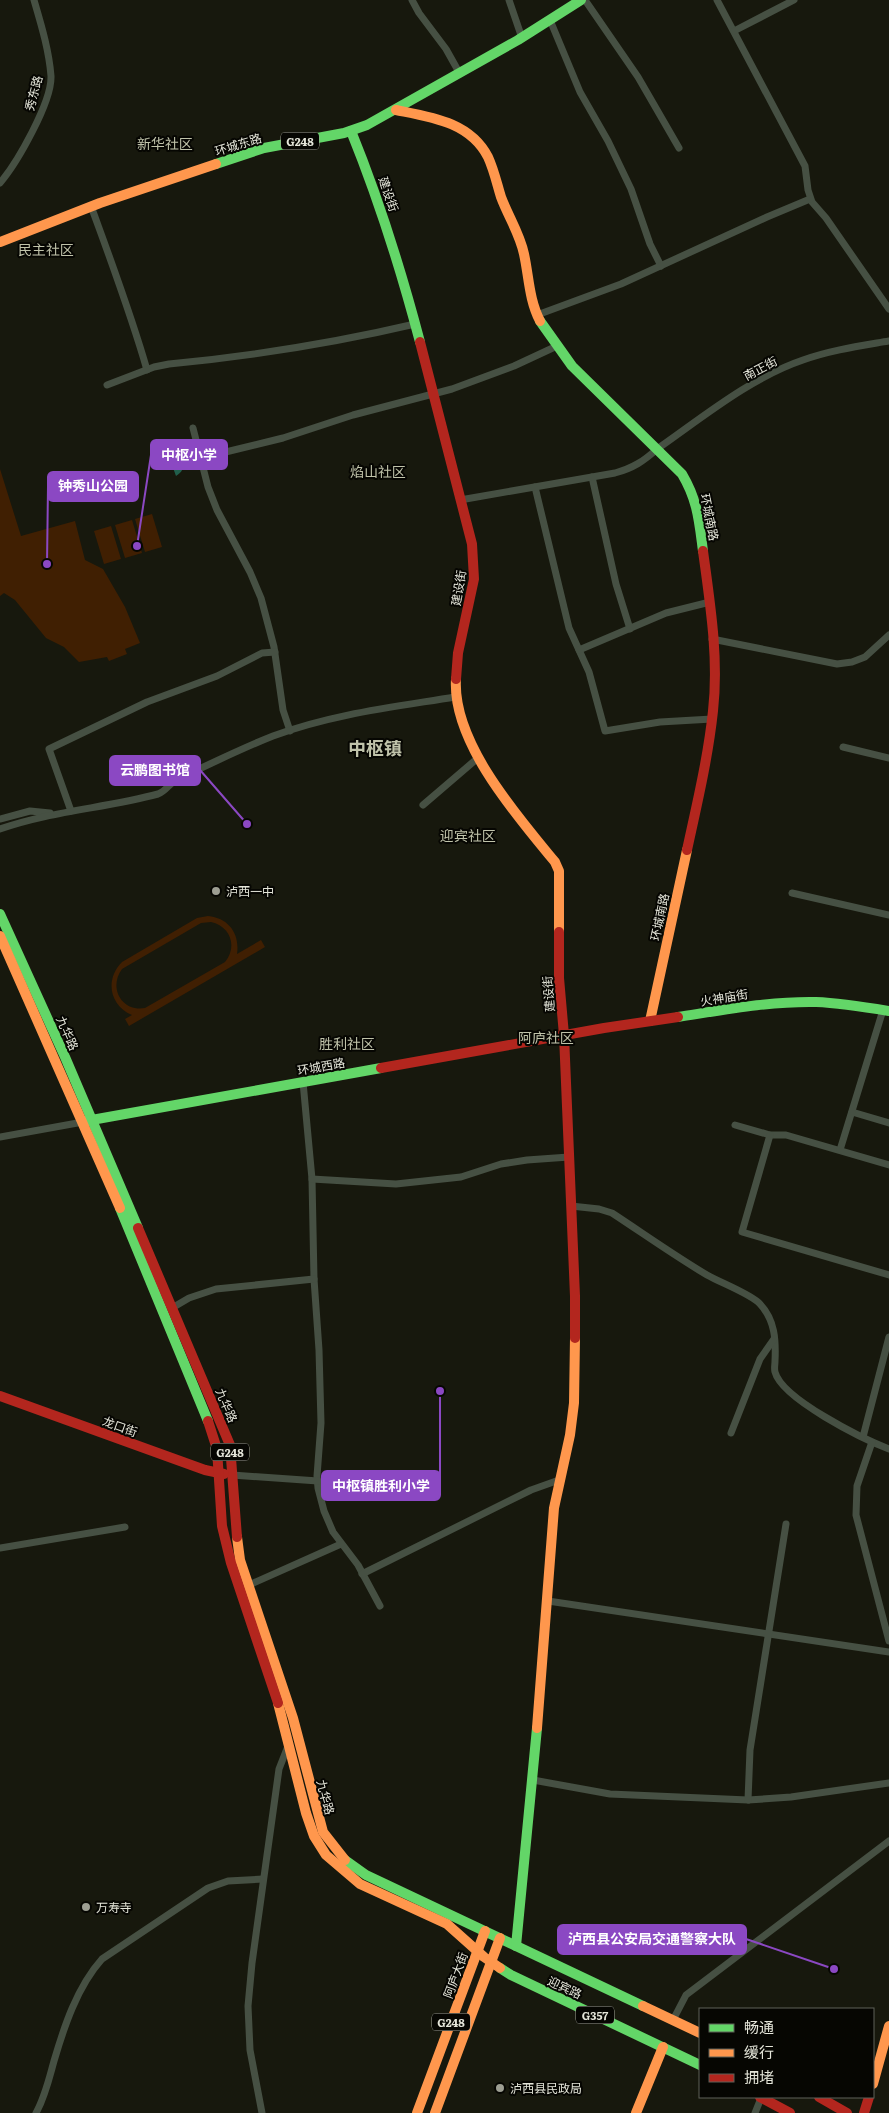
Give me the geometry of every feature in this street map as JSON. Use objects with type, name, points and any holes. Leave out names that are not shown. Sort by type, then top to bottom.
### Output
[{"type":"main road","name":"环城东路","points":[[0,242],[91,206],[264,148],[351,131],[368,125],[522,38],[581,0]]},
{"type":"main road","name":"环城南路","points":[[396,110],[448,122],[465,130],[480,145],[487,156],[520,239],[537,315],[557,346],[576,369],[682,474],[695,499],[710,602],[714,693],[712,719],[702,780],[650,1021]]},
{"type":"main road","name":"建设街","points":[[351,131],[374,187],[405,284],[472,544],[474,567],[472,591],[458,653],[455,697],[462,720],[479,757],[511,808],[555,862],[559,871],[558,958],[564,1035],[575,1296],[575,1386],[570,1434],[554,1508],[533,1780],[516,1946]]},
{"type":"main road","name":"九华路","points":[[0,914],[87,1121],[212,1430],[217,1449],[222,1526],[231,1563],[267,1668],[290,1744],[306,1813],[314,1836],[326,1855],[360,1884],[447,1924],[477,1952]]},
{"type":"main road","name":"九华路","points":[[0,936],[172,1308],[230,1445],[237,1543],[240,1560],[294,1718],[316,1810],[328,1841],[341,1856],[366,1875],[485,1931]]},
{"type":"main road","name":"火神庙街","points":[[564,1035],[785,1002],[834,1003],[886,1011]]},
{"type":"main road","name":"环城西路","points":[[87,1121],[564,1035]]},
{"type":"main road","name":"龙口街","points":[[0,1396],[205,1470],[232,1475]]},
{"type":"main road","name":"迎宾路","points":[[485,1931],[699,2033]]},
{"type":"main road","name":"阿庐大街","points":[[417,2113],[485,1931]]},
{"type":"main road","name":"G248","points":[[435,2113],[500,1938]]},
{"type":"main road","name":"迎宾路","points":[[477,1952],[491,1963],[522,1980],[699,2065]]},
{"type":"main road","points":[[874,2080],[889,2026]]},
{"type":"main road","points":[[636,2113],[663,2047]]},
{"type":"main road","points":[[763,2098],[790,2113]]},
{"type":"main road","points":[[821,2098],[847,2113]]},
{"type":"main road","points":[[864,2113],[869,2098]]},
{"type":"street","name":"秀东路","points":[[0,183],[9,171],[39,116],[51,77],[42,29],[34,0]]},
{"type":"street","points":[[412,0],[419,14],[446,48],[460,74]]},
{"type":"street","points":[[509,0],[522,38]]},
{"type":"street","points":[[585,0],[638,78],[679,148]]},
{"type":"street","points":[[717,0],[804,166],[810,199],[826,218],[889,309]]},
{"type":"street","points":[[734,31],[794,0]]},
{"type":"street","points":[[550,20],[580,92],[608,141],[631,189],[650,244],[661,266]]},
{"type":"street","points":[[537,315],[661,266],[726,235],[810,199]]},
{"type":"street","points":[[91,206],[132,316],[147,370]]},
{"type":"street","points":[[107,385],[169,364],[231,358],[322,344],[415,324]]},
{"type":"street","name":"南正街","points":[[460,500],[592,477],[630,468],[642,462],[657,449],[753,383],[788,366],[844,348],[889,341]]},
{"type":"street","points":[[201,458],[283,438],[333,421],[433,395],[492,375],[557,346]]},
{"type":"street","points":[[193,428],[208,487],[217,510],[250,572],[261,598],[275,652],[283,710],[290,731]]},
{"type":"street","points":[[592,477],[616,584],[630,629]]},
{"type":"street","points":[[535,487],[569,628],[589,672],[605,731],[660,722],[712,719]]},
{"type":"street","points":[[578,650],[666,613],[710,602]]},
{"type":"street","points":[[712,639],[837,664],[852,662],[865,657],[889,635]]},
{"type":"street","points":[[71,811],[49,748],[147,702],[210,680],[262,653],[275,652]]},
{"type":"street","points":[[0,829],[55,813],[158,794],[167,789],[172,782],[215,761],[290,731],[368,710],[455,697]]},
{"type":"street","points":[[843,747],[889,758]]},
{"type":"street","points":[[423,805],[479,757]]},
{"type":"street","points":[[0,819],[30,811],[55,813]]},
{"type":"street","points":[[792,893],[889,915]]},
{"type":"street","points":[[840,1150],[886,1011]]},
{"type":"street","points":[[303,1082],[312,1179],[314,1279],[321,1423],[318,1481],[324,1511],[333,1532],[362,1574],[380,1606]]},
{"type":"street","points":[[852,1112],[889,1123]]},
{"type":"street","points":[[0,1137],[87,1121]]},
{"type":"street","points":[[735,1125],[770,1134],[786,1135],[889,1164]]},
{"type":"street","points":[[770,1134],[742,1232],[889,1275]]},
{"type":"street","points":[[312,1179],[396,1184],[461,1177],[511,1162],[569,1157]]},
{"type":"street","points":[[571,1206],[599,1209],[612,1213],[699,1270],[758,1301],[771,1320],[774,1339],[774,1370],[783,1386],[793,1396],[864,1438],[889,1449]]},
{"type":"street","points":[[172,1308],[189,1298],[216,1289],[314,1279]]},
{"type":"street","points":[[864,1438],[889,1337]]},
{"type":"street","points":[[731,1433],[760,1359],[774,1339]]},
{"type":"street","points":[[872,1442],[857,1486],[856,1515],[889,1641]]},
{"type":"street","points":[[232,1475],[318,1481]]},
{"type":"street","points":[[362,1574],[531,1490],[559,1480]]},
{"type":"street","points":[[748,1800],[750,1750],[786,1524]]},
{"type":"street","points":[[0,1548],[125,1527]]},
{"type":"street","points":[[249,1585],[341,1544]]},
{"type":"street","points":[[548,1601],[889,1652]]},
{"type":"street","points":[[262,2113],[250,2050],[248,2006],[278,1769],[290,1744]]},
{"type":"street","points":[[533,1780],[610,1794],[748,1800],[791,1797],[889,1784]]},
{"type":"street","points":[[674,2020],[686,1995],[889,1841]]},
{"type":"street","points":[[36,2113],[43,2099],[58,2048],[71,2013],[93,1971],[102,1959],[113,1950],[162,1921],[181,1905],[208,1888],[228,1881],[263,1879]]},
{"type":"street","points":[[755,2113],[761,2098]]},
{"type":"shaded area","points":[[172,450],[180,455],[183,462],[182,470],[176,476],[167,451]]},
{"type":"shaded area","points":[[0,469],[21,536],[75,521],[85,560],[103,569],[125,607],[140,643],[125,649],[127,654],[109,661],[107,657],[79,662],[64,647],[46,638],[15,600],[4,593],[0,596]]},
{"type":"shaded area","points":[[152,514],[162,547],[145,552],[135,519]]},
{"type":"shaded area","points":[[132,520],[142,553],[125,558],[115,525]]},
{"type":"shaded area","points":[[111,526],[121,559],[104,564],[94,531]]},
{"type":"shaded area","points":[[215,917],[232,928],[237,940],[237,954],[261,940],[265,947],[129,1026],[125,1019],[132,1015],[118,1005],[112,991],[113,976],[117,969],[122,962],[197,918]],"holes":[[[211,922],[218,924],[227,932],[231,943],[231,950],[225,962],[145,1008],[130,1006],[120,997],[116,984],[122,969],[201,923]]]},
{"type":"traffic: fast","points":[[216,164],[264,148],[344,133],[367,125],[518,40],[581,0]]},
{"type":"traffic: fast","points":[[351,131],[389,235],[420,342]]},
{"type":"traffic: fast","points":[[540,321],[572,366],[682,474],[695,502],[703,551]]},
{"type":"traffic: fast","points":[[0,914],[65,1057],[138,1228]]},
{"type":"traffic: fast","points":[[678,1017],[747,1006],[799,1002],[835,1003],[889,1011]]},
{"type":"traffic: fast","points":[[86,1121],[381,1068]]},
{"type":"traffic: fast","points":[[120,1208],[208,1421]]},
{"type":"traffic: fast","points":[[516,1946],[537,1728]]},
{"type":"traffic: fast","points":[[345,1860],[366,1875],[643,2006]]},
{"type":"traffic: fast","points":[[500,1968],[699,2065]]},
{"type":"traffic: slow","points":[[396,110],[423,115],[448,123],[471,136],[480,145],[488,157],[501,197],[520,239],[531,297],[540,321]]},
{"type":"traffic: slow","points":[[0,242],[100,203],[216,164]]},
{"type":"traffic: slow","points":[[456,679],[458,703],[464,728],[476,752],[506,800],[555,862],[559,871],[559,932]]},
{"type":"traffic: slow","points":[[650,1021],[687,850]]},
{"type":"traffic: slow","points":[[0,936],[120,1208]]},
{"type":"traffic: slow","points":[[537,1728],[554,1508],[570,1435],[574,1403],[575,1338]]},
{"type":"traffic: slow","points":[[237,1537],[240,1560],[293,1718],[323,1832],[345,1860]]},
{"type":"traffic: slow","points":[[278,1703],[306,1813],[314,1836],[326,1855],[360,1884],[447,1924],[484,1957],[500,1968]]},
{"type":"traffic: slow","points":[[417,2113],[485,1931]]},
{"type":"traffic: slow","points":[[435,2113],[500,1938]]},
{"type":"traffic: slow","points":[[643,2006],[699,2033]]},
{"type":"traffic: slow","points":[[874,2080],[889,2026]]},
{"type":"traffic: slow","points":[[636,2113],[663,2047]]},
{"type":"traffic: jam","points":[[420,342],[472,544],[474,579],[458,653],[456,679]]},
{"type":"traffic: jam","points":[[687,850],[705,764],[715,691],[713,631],[703,551]]},
{"type":"traffic: jam","points":[[559,932],[559,978],[564,1035],[575,1296],[575,1338]]},
{"type":"traffic: jam","points":[[381,1068],[604,1028],[678,1017]]},
{"type":"traffic: jam","points":[[138,1228],[230,1445],[237,1537]]},
{"type":"traffic: jam","points":[[0,1396],[205,1470],[224,1474]]},
{"type":"traffic: jam","points":[[208,1421],[217,1449],[222,1526],[231,1563],[278,1703]]},
{"type":"traffic: jam","points":[[762,2098],[790,2113]]},
{"type":"traffic: jam","points":[[821,2098],[847,2113]]},
{"type":"traffic: jam","points":[[864,2113],[869,2098]]},
{"type":"place","name":"中枢小学","points":[[137,546]]},
{"type":"place","name":"钟秀山公园","points":[[47,564]]},
{"type":"place","name":"云鹏图书馆","points":[[247,824]]},
{"type":"place","name":"泸西一中","points":[[216,891]]},
{"type":"place","name":"中枢镇胜利小学","points":[[440,1391]]},
{"type":"place","name":"万寿寺","points":[[86,1907]]},
{"type":"place","name":"泸西县公安局交通警察大队","points":[[834,1969]]},
{"type":"place","name":"泸西县民政局","points":[[500,2088]]},
{"type":"district","name":"新华社区","points":[[165,143]]},
{"type":"district","name":"民主社区","points":[[46,249]]},
{"type":"district","name":"焰山社区","points":[[378,471]]},
{"type":"district","name":"中枢镇","points":[[375,747]]},
{"type":"district","name":"迎宾社区","points":[[468,835]]},
{"type":"district","name":"阿庐社区","points":[[546,1037]]},
{"type":"district","name":"胜利社区","points":[[347,1043]]}]
